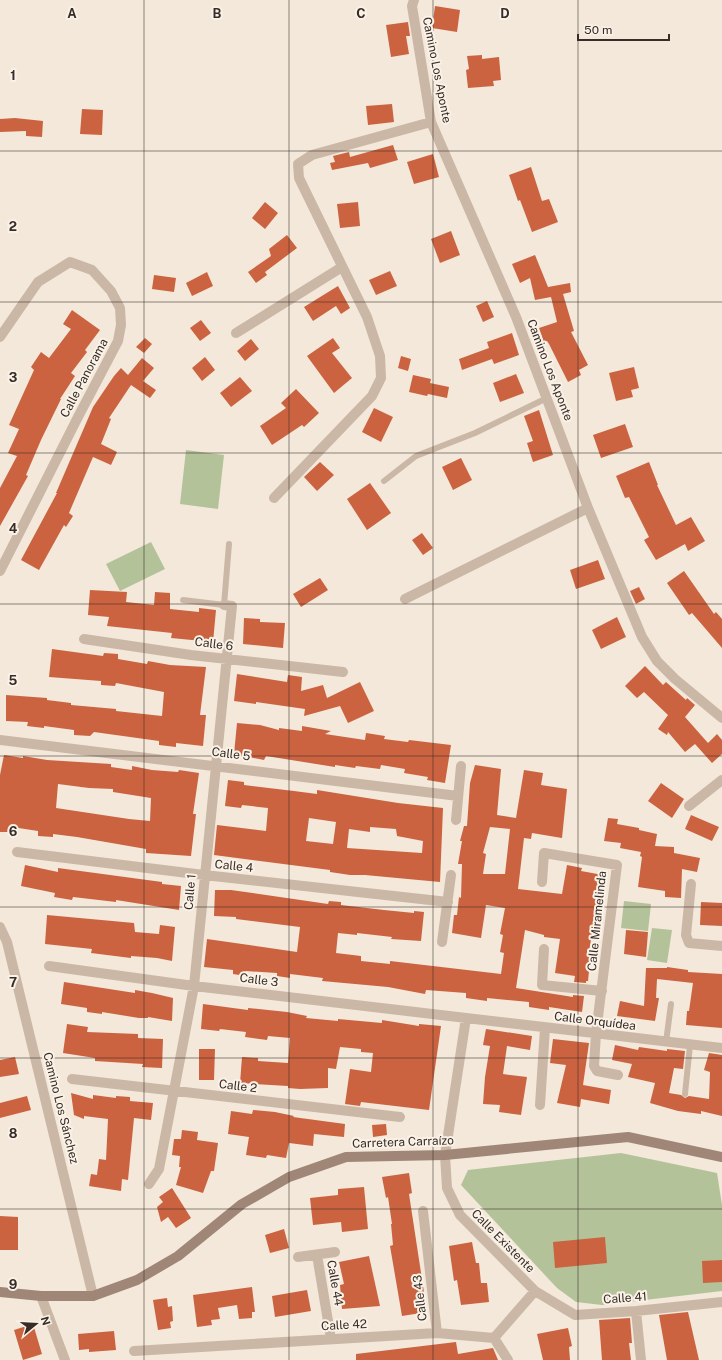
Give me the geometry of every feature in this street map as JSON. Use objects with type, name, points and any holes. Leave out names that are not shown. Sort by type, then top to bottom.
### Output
[{"type":"street","name":"Camino Los Aponte","points":[[414,0],[412,6],[431,122],[516,317],[588,508],[642,637],[657,661],[675,679],[722,718]]},
{"type":"street","points":[[274,498],[372,396],[381,378],[380,356],[367,317],[299,178],[298,164],[312,155],[431,122]]},
{"type":"street","name":"Calle Panorama","points":[[0,337],[38,282],[70,262],[92,270],[111,291],[120,308],[121,325],[118,341],[0,571]]},
{"type":"street","points":[[236,333],[342,267]]},
{"type":"street","points":[[406,599],[588,508]]},
{"type":"street","name":"Calle 1","points":[[149,1184],[159,1169],[194,986],[232,606],[224,605]]},
{"type":"street","name":"Calle 6","points":[[84,639],[226,659],[342,672]]},
{"type":"street","name":"Calle 5","points":[[0,740],[458,796]]},
{"type":"street","points":[[456,820],[461,766]]},
{"type":"street","points":[[689,806],[722,780]]},
{"type":"street","name":"Calle 4","points":[[17,852],[204,875],[448,902]]},
{"type":"street","name":"Calle Miramelinda","points":[[542,882],[544,853],[617,865],[596,1033],[594,1066],[597,1071],[618,1074]]},
{"type":"street","points":[[442,942],[451,875]]},
{"type":"street","points":[[691,884],[686,935],[687,939],[689,943],[722,946]]},
{"type":"street","name":"Camino Los Sánchez","points":[[0,927],[7,942],[93,1296]]},
{"type":"street","points":[[544,949],[542,985],[602,991]]},
{"type":"street","name":"Calle 3","points":[[49,966],[194,986],[466,1018]]},
{"type":"street","name":"Calle Orquídea","points":[[466,1018],[722,1048]]},
{"type":"street","name":"Calle Existente","points":[[466,1018],[444,1155],[447,1188],[460,1216],[535,1291]]},
{"type":"street","points":[[540,1105],[545,1028]]},
{"type":"street","name":"Calle 2","points":[[72,1080],[400,1117]]},
{"type":"street","name":"Carretera Carraízo","points":[[0,1292],[41,1296],[93,1296],[137,1280],[178,1256],[242,1204],[289,1177],[346,1157],[444,1155],[628,1137],[722,1157]]},
{"type":"street","name":"Calle 43","points":[[422,1211],[437,1333]]},
{"type":"street","points":[[298,1257],[335,1252]]},
{"type":"street","name":"Calle 44","points":[[317,1255],[332,1339]]},
{"type":"street","points":[[508,1360],[494,1338],[535,1291]]},
{"type":"street","name":"Calle 41","points":[[535,1291],[575,1315],[636,1311],[722,1302]]},
{"type":"street","points":[[41,1296],[65,1360]]},
{"type":"street","points":[[636,1311],[641,1360]]},
{"type":"street","name":"Calle 42","points":[[134,1351],[437,1333],[494,1338]]},
{"type":"lane","points":[[384,481],[416,456],[475,433],[547,398]]},
{"type":"lane","points":[[183,600],[224,605],[229,544]]},
{"type":"lane","points":[[666,1042],[671,1004]]},
{"type":"lane","points":[[686,1094],[690,1045]]},
{"type":"green space","points":[[186,450],[224,455],[218,509],[180,504]]},
{"type":"green space","points":[[151,542],[165,569],[120,591],[106,564]]},
{"type":"green space","points":[[624,901],[651,904],[648,931],[621,928]]},
{"type":"green space","points":[[652,928],[672,930],[667,963],[647,960]]},
{"type":"green space","points":[[621,1153],[717,1173],[722,1205],[722,1291],[602,1305],[576,1302],[557,1288],[461,1185],[468,1170]]},
{"type":"building","points":[[435,6],[460,10],[457,32],[432,28]]},
{"type":"building","points":[[408,22],[410,36],[406,36],[409,54],[391,57],[386,25]]},
{"type":"building","points":[[482,55],[482,59],[499,57],[501,80],[493,81],[494,86],[468,88],[466,70],[469,69],[467,56]]},
{"type":"building","points":[[392,104],[394,122],[368,125],[366,106]]},
{"type":"building","points":[[82,109],[103,110],[102,135],[80,134]]},
{"type":"building","points":[[15,118],[43,121],[42,137],[26,136],[26,131],[0,132],[0,119]]},
{"type":"building","points":[[393,145],[398,160],[370,168],[368,163],[332,170],[330,163],[335,162],[333,156],[349,152],[350,157]]},
{"type":"building","points":[[433,154],[439,177],[414,184],[407,162]]},
{"type":"building","points":[[531,167],[542,201],[549,199],[558,222],[532,232],[520,200],[518,201],[509,175]]},
{"type":"building","points":[[265,202],[278,213],[265,229],[252,218]]},
{"type":"building","points":[[358,202],[360,226],[340,228],[337,204]]},
{"type":"building","points":[[451,231],[460,255],[440,263],[431,239]]},
{"type":"building","points":[[287,235],[297,248],[265,272],[267,275],[256,283],[248,272],[271,256],[269,249]]},
{"type":"building","points":[[535,255],[548,287],[570,283],[571,292],[563,294],[574,331],[571,332],[588,365],[579,370],[581,375],[568,382],[549,344],[547,341],[544,342],[539,328],[557,322],[551,297],[535,300],[530,278],[520,283],[512,264]]},
{"type":"building","points":[[390,271],[397,286],[376,295],[369,280]]},
{"type":"building","points":[[207,272],[213,286],[192,296],[186,283]]},
{"type":"building","points":[[154,275],[176,278],[174,292],[152,289]]},
{"type":"building","points":[[338,286],[350,308],[341,314],[336,306],[313,321],[304,307]]},
{"type":"building","points":[[487,301],[494,317],[483,322],[476,306]]},
{"type":"building","points":[[72,310],[100,330],[85,350],[87,352],[71,373],[75,376],[60,399],[26,475],[28,476],[0,526],[0,488],[17,456],[8,453],[19,429],[9,425],[34,370],[31,367],[41,352],[49,358],[71,329],[63,324]]},
{"type":"building","points":[[201,320],[211,333],[200,341],[190,328]]},
{"type":"building","points":[[512,333],[519,355],[494,364],[492,359],[462,370],[459,359],[489,348],[487,342]]},
{"type":"building","points":[[145,338],[152,344],[144,353],[136,347]]},
{"type":"building","points":[[333,338],[340,348],[332,353],[352,378],[334,393],[307,356]]},
{"type":"building","points":[[251,339],[259,349],[245,361],[237,351]]},
{"type":"building","points":[[401,356],[411,359],[408,371],[398,368]]},
{"type":"building","points":[[205,357],[215,370],[202,381],[192,368]]},
{"type":"building","points":[[142,358],[154,368],[143,381],[156,390],[150,398],[131,385],[109,418],[111,419],[101,444],[117,452],[111,465],[93,457],[69,513],[73,516],[66,527],[64,525],[39,570],[21,560],[57,493],[93,407],[121,368],[128,375]]},
{"type":"building","points":[[634,367],[639,388],[631,390],[633,397],[616,401],[609,373]]},
{"type":"building","points":[[516,374],[524,393],[500,402],[493,383]]},
{"type":"building","points":[[413,375],[431,379],[430,383],[449,387],[447,398],[409,392]]},
{"type":"building","points":[[240,377],[252,391],[231,407],[220,393]]},
{"type":"building","points":[[296,389],[319,413],[304,427],[302,425],[272,445],[260,426],[286,408],[281,403]]},
{"type":"building","points":[[374,408],[393,417],[381,442],[362,432]]},
{"type":"building","points":[[539,410],[553,455],[533,462],[527,443],[533,441],[524,416]]},
{"type":"building","points":[[625,424],[633,447],[601,458],[593,435]]},
{"type":"building","points":[[461,458],[472,480],[453,490],[442,467]]},
{"type":"building","points":[[320,462],[334,475],[317,491],[304,477]]},
{"type":"building","points":[[649,462],[657,485],[676,525],[691,517],[705,541],[688,551],[685,544],[656,560],[644,540],[649,537],[629,497],[625,498],[616,476]]},
{"type":"building","points":[[370,483],[391,513],[367,530],[347,499]]},
{"type":"building","points":[[422,533],[433,548],[423,555],[412,540]]},
{"type":"building","points":[[598,560],[605,579],[576,589],[570,570]]},
{"type":"building","points":[[684,571],[714,614],[716,612],[722,619],[722,648],[692,613],[689,615],[667,583]]},
{"type":"building","points":[[320,578],[328,590],[301,607],[293,594]]},
{"type":"building","points":[[639,587],[645,599],[636,604],[630,591]]},
{"type":"building","points":[[90,590],[127,592],[126,602],[154,605],[155,592],[170,593],[170,609],[199,612],[199,608],[216,610],[213,642],[171,638],[172,633],[107,626],[109,617],[88,615]]},
{"type":"building","points":[[617,617],[626,637],[601,649],[592,630]]},
{"type":"building","points":[[244,618],[260,619],[260,622],[285,623],[283,648],[243,644]]},
{"type":"building","points":[[52,649],[103,656],[104,653],[118,654],[118,659],[147,664],[148,661],[170,665],[206,667],[200,715],[206,715],[203,746],[176,743],[176,747],[159,745],[159,741],[94,732],[90,736],[74,735],[74,730],[44,726],[44,728],[27,726],[28,722],[6,721],[6,695],[47,698],[47,700],[71,703],[71,705],[116,709],[116,711],[162,716],[164,692],[116,683],[115,686],[101,685],[101,681],[49,677]]},
{"type":"building","points":[[645,666],[663,685],[666,682],[686,700],[687,698],[695,705],[685,717],[708,743],[717,734],[722,740],[722,754],[712,763],[695,744],[685,752],[668,732],[667,735],[658,729],[668,715],[644,692],[637,698],[625,686]]},
{"type":"building","points":[[237,674],[287,682],[288,675],[302,677],[301,691],[323,685],[327,698],[360,682],[374,711],[348,723],[340,706],[304,716],[305,709],[256,702],[256,704],[234,701]]},
{"type":"building","points":[[237,723],[260,725],[279,730],[279,728],[302,731],[302,726],[331,731],[325,734],[365,740],[366,733],[385,736],[384,739],[408,742],[409,740],[451,745],[445,783],[427,780],[428,777],[404,773],[405,769],[381,765],[380,769],[356,766],[355,768],[335,765],[335,767],[266,756],[264,760],[234,754]]},
{"type":"building","points":[[4,755],[23,758],[23,756],[47,760],[111,764],[111,767],[132,770],[132,766],[152,770],[178,772],[179,770],[199,773],[193,814],[196,814],[191,856],[146,853],[146,849],[77,837],[53,834],[53,837],[38,836],[38,831],[12,827],[12,832],[0,832],[0,775]],"holes":[[[58,784],[113,789],[113,792],[151,798],[150,821],[56,808]]]},
{"type":"building","points":[[475,765],[501,769],[497,815],[516,818],[524,770],[543,773],[541,785],[567,789],[562,838],[532,833],[531,839],[524,838],[518,889],[562,894],[567,865],[582,868],[581,871],[603,875],[589,951],[591,951],[588,981],[586,981],[586,983],[574,982],[575,976],[555,973],[560,939],[544,937],[544,935],[525,930],[516,988],[573,997],[573,995],[584,996],[582,1012],[549,1007],[549,1010],[529,1007],[529,1002],[487,998],[487,1001],[466,998],[466,993],[426,990],[425,994],[388,987],[322,981],[323,978],[290,974],[290,978],[277,976],[277,973],[246,971],[246,976],[233,974],[233,970],[204,967],[207,939],[297,952],[300,927],[236,919],[236,917],[214,916],[215,890],[231,890],[328,904],[329,901],[341,902],[341,905],[414,913],[414,911],[424,912],[421,941],[391,939],[392,937],[357,933],[357,935],[338,933],[336,953],[361,956],[361,961],[390,964],[390,961],[501,974],[504,953],[500,952],[503,935],[500,934],[505,908],[486,905],[481,938],[452,933],[454,915],[457,915],[459,897],[461,898],[462,864],[458,864],[462,841],[460,841],[464,826],[467,826],[470,783]],"holes":[[[490,827],[510,829],[505,874],[483,874],[486,854],[483,853]]]},
{"type":"building","points":[[228,780],[244,782],[244,785],[317,794],[317,790],[398,803],[443,808],[440,882],[350,875],[330,872],[330,870],[214,855],[217,825],[266,831],[268,808],[242,805],[241,808],[225,806]],"holes":[[[309,818],[336,822],[333,844],[306,841]],[[370,827],[396,829],[397,836],[423,841],[422,853],[347,848],[349,829],[370,832]]]},
{"type":"building","points":[[661,783],[684,799],[672,818],[648,801]]},
{"type":"building","points":[[691,815],[719,827],[712,841],[685,829]]},
{"type":"building","points":[[608,818],[618,819],[617,824],[639,828],[639,830],[657,834],[655,846],[674,847],[674,853],[700,858],[697,872],[682,869],[681,898],[665,897],[665,891],[638,887],[642,857],[640,856],[641,852],[620,848],[621,843],[604,841]]},
{"type":"building","points":[[25,865],[58,872],[58,868],[162,882],[162,884],[181,886],[179,910],[116,900],[116,902],[73,897],[72,900],[54,897],[55,893],[21,886]]},
{"type":"building","points":[[701,902],[722,903],[722,926],[700,925]]},
{"type":"building","points":[[47,915],[134,923],[135,932],[159,934],[160,925],[175,927],[172,961],[157,958],[131,956],[131,958],[91,953],[92,949],[45,944]]},
{"type":"building","points":[[626,930],[648,932],[646,957],[624,954]]},
{"type":"building","points":[[667,967],[688,970],[688,972],[722,974],[722,1028],[686,1025],[687,1011],[689,1011],[693,983],[657,979],[656,998],[659,998],[655,1021],[617,1016],[620,1001],[644,1006],[646,968]]},
{"type":"building","points":[[64,982],[135,993],[135,990],[173,998],[172,1021],[148,1017],[139,1018],[102,1012],[102,1014],[87,1012],[87,1008],[61,1004]]},
{"type":"building","points":[[203,1004],[248,1010],[248,1008],[287,1012],[307,1016],[306,1018],[338,1021],[338,1019],[382,1023],[382,1020],[419,1026],[419,1024],[441,1026],[429,1110],[361,1102],[360,1106],[345,1104],[350,1069],[371,1072],[373,1053],[361,1052],[361,1049],[340,1047],[336,1069],[328,1068],[328,1088],[300,1089],[288,1088],[288,1086],[240,1083],[242,1057],[258,1058],[258,1061],[288,1063],[290,1038],[268,1036],[267,1040],[245,1037],[246,1032],[220,1029],[219,1031],[201,1029]]},
{"type":"building","points":[[67,1024],[88,1027],[87,1032],[138,1034],[138,1038],[163,1039],[162,1068],[142,1067],[143,1064],[95,1061],[95,1058],[63,1053]]},
{"type":"building","points":[[486,1029],[532,1036],[530,1050],[507,1046],[503,1074],[527,1077],[521,1115],[499,1112],[500,1105],[483,1104],[485,1077],[490,1046],[483,1045]]},
{"type":"building","points":[[553,1039],[589,1043],[583,1085],[611,1090],[609,1104],[581,1099],[580,1107],[557,1103],[566,1065],[550,1063]]},
{"type":"building","points":[[615,1045],[638,1050],[639,1047],[667,1051],[667,1049],[685,1051],[683,1069],[674,1068],[669,1093],[681,1095],[685,1098],[689,1096],[709,1099],[710,1072],[704,1070],[709,1053],[722,1055],[722,1116],[701,1111],[701,1114],[678,1111],[650,1103],[655,1083],[628,1077],[632,1064],[612,1060]]},
{"type":"building","points":[[199,1049],[215,1049],[214,1080],[199,1080]]},
{"type":"building","points":[[15,1057],[19,1074],[0,1077],[0,1060]]},
{"type":"building","points":[[71,1093],[93,1099],[93,1095],[116,1098],[116,1096],[130,1097],[130,1101],[153,1103],[151,1120],[134,1118],[128,1180],[122,1179],[121,1191],[89,1186],[91,1174],[97,1175],[99,1159],[106,1160],[108,1119],[84,1116],[84,1119],[74,1115]]},
{"type":"building","points":[[27,1096],[31,1110],[0,1118],[0,1103]]},
{"type":"building","points":[[253,1110],[275,1112],[294,1116],[293,1117],[345,1124],[344,1137],[314,1134],[313,1146],[289,1143],[286,1158],[267,1155],[266,1158],[246,1155],[249,1137],[228,1134],[231,1111],[252,1114]]},
{"type":"building","points":[[386,1124],[387,1135],[373,1137],[372,1125]]},
{"type":"building","points":[[182,1130],[198,1132],[197,1140],[218,1143],[214,1171],[211,1171],[203,1193],[176,1185],[181,1167],[179,1167],[180,1156],[172,1155],[174,1139],[181,1139]]},
{"type":"building","points":[[409,1173],[412,1193],[409,1194],[427,1312],[402,1316],[390,1246],[393,1245],[392,1224],[388,1197],[386,1198],[382,1177]]},
{"type":"building","points":[[364,1187],[368,1229],[342,1232],[341,1222],[313,1225],[310,1198],[338,1195],[338,1189]]},
{"type":"building","points":[[172,1188],[191,1218],[176,1228],[168,1217],[161,1222],[157,1207],[163,1202],[159,1197]]},
{"type":"building","points":[[0,1216],[18,1217],[18,1250],[0,1250]]},
{"type":"building","points":[[284,1229],[289,1248],[270,1253],[265,1235]]},
{"type":"building","points":[[605,1237],[607,1263],[555,1268],[553,1242]]},
{"type":"building","points":[[472,1242],[476,1263],[479,1263],[481,1283],[487,1283],[489,1302],[461,1305],[457,1280],[454,1281],[449,1246]]},
{"type":"building","points":[[369,1256],[380,1306],[342,1309],[340,1285],[344,1284],[339,1262]]},
{"type":"building","points":[[722,1260],[722,1282],[703,1283],[702,1261]]},
{"type":"building","points":[[252,1287],[255,1312],[252,1312],[252,1318],[239,1319],[237,1305],[218,1308],[220,1319],[211,1320],[212,1325],[197,1327],[193,1295]]},
{"type":"building","points":[[307,1290],[311,1311],[275,1317],[272,1296]]},
{"type":"building","points":[[167,1298],[168,1307],[172,1306],[173,1321],[170,1322],[171,1328],[158,1330],[153,1300]]},
{"type":"building","points":[[688,1312],[699,1360],[667,1360],[659,1315]]},
{"type":"building","points":[[630,1318],[632,1343],[629,1343],[631,1360],[602,1360],[599,1320]]},
{"type":"building","points":[[33,1324],[42,1354],[23,1360],[14,1330]]},
{"type":"building","points":[[568,1328],[572,1346],[569,1347],[570,1360],[543,1360],[537,1334]]},
{"type":"building","points":[[114,1331],[116,1350],[89,1352],[89,1349],[79,1350],[78,1334]]},
{"type":"building","points":[[456,1342],[458,1354],[493,1348],[498,1360],[356,1360],[356,1354]]}]
